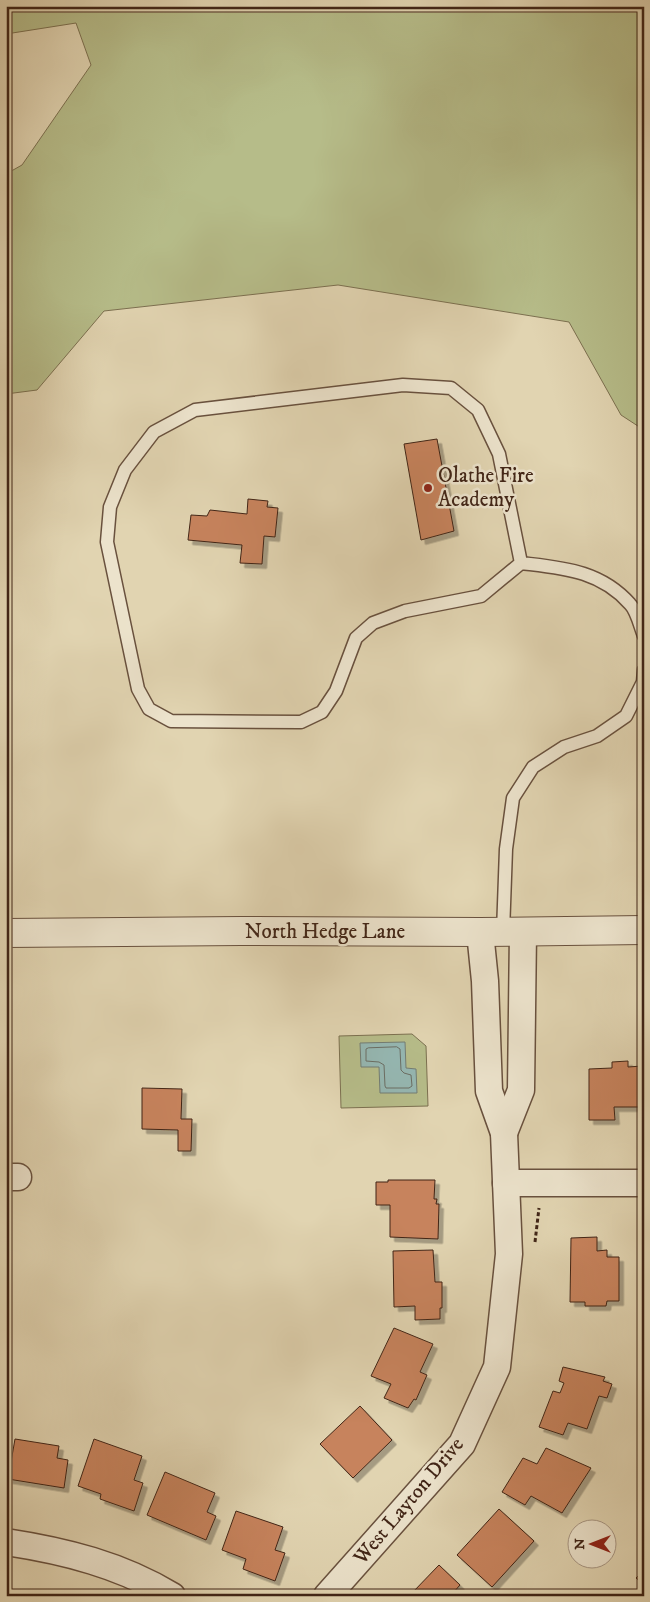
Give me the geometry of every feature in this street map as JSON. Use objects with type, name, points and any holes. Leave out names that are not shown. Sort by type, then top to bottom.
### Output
[{"type":"street","name":"North Hedge Lane","points":[[6,933],[644,930]]},
{"type":"street","name":"West Layton Drive","points":[[502,932],[521,1090],[504,1133]]},
{"type":"street","name":"West Layton Drive","points":[[327,1596],[462,1444],[497,1367],[509,1254],[504,1133],[489,1091],[485,980],[502,932]]},
{"type":"street","points":[[506,1183],[644,1183]]},
{"type":"street","points":[[6,1542],[48,1549],[96,1561],[126,1572],[172,1596]]},
{"type":"lane","points":[[521,562],[499,454],[478,410],[451,388],[403,385],[195,410],[154,432],[125,470],[110,507],[107,542],[138,689],[149,709],[171,721],[300,722],[322,712],[336,691],[356,638],[373,623],[405,611],[482,596],[521,562],[569,569],[602,580],[631,605],[644,636]]},
{"type":"lane","points":[[502,932],[506,849],[513,798],[533,767],[564,747],[597,736],[626,716],[643,682],[644,670]]},
{"type":"green space","points":[[6,6],[644,6],[644,430],[621,415],[569,322],[338,285],[104,311],[37,390],[6,394],[6,174],[22,165],[91,65],[76,23],[6,34]]},
{"type":"green space","points":[[412,1034],[426,1046],[428,1106],[341,1108],[339,1036]]},
{"type":"water","points":[[405,1042],[406,1068],[416,1069],[417,1093],[380,1093],[379,1067],[361,1067],[360,1043]]},
{"type":"building","points":[[437,439],[454,531],[421,540],[404,444]]},
{"type":"building","points":[[248,499],[268,501],[267,507],[278,508],[275,537],[264,536],[262,564],[240,563],[242,545],[188,540],[191,515],[207,516],[210,510],[247,514]]},
{"type":"building","points":[[628,1061],[628,1067],[642,1066],[642,1107],[614,1107],[615,1120],[589,1120],[589,1069],[612,1068],[612,1062]]},
{"type":"building","points":[[142,1088],[182,1089],[181,1119],[192,1119],[191,1151],[178,1151],[178,1130],[142,1129]]},
{"type":"building","points":[[388,1180],[435,1180],[434,1199],[437,1199],[436,1204],[439,1204],[438,1239],[390,1237],[390,1205],[376,1205],[376,1182],[388,1182]]},
{"type":"building","points":[[597,1237],[597,1251],[607,1250],[607,1257],[619,1257],[619,1301],[607,1301],[606,1306],[585,1306],[585,1302],[570,1302],[571,1238]]},
{"type":"building","points":[[433,1250],[435,1282],[442,1282],[440,1319],[415,1320],[415,1306],[394,1307],[393,1251]]},
{"type":"building","points":[[394,1328],[433,1344],[420,1372],[427,1375],[416,1400],[414,1399],[408,1408],[384,1398],[391,1384],[371,1376]]},
{"type":"building","points":[[563,1367],[605,1377],[603,1381],[612,1384],[607,1398],[599,1396],[587,1429],[568,1423],[563,1435],[539,1427],[553,1391],[560,1393],[564,1383],[559,1381]]},
{"type":"building","points":[[360,1406],[392,1440],[353,1478],[320,1444]]},
{"type":"building","points":[[15,1439],[59,1446],[57,1458],[68,1460],[64,1488],[8,1479]]},
{"type":"building","points":[[94,1439],[142,1456],[134,1480],[143,1483],[134,1511],[100,1499],[101,1494],[78,1486]]},
{"type":"building","points":[[546,1448],[591,1468],[562,1513],[531,1496],[525,1505],[502,1492],[523,1458],[537,1464]]},
{"type":"building","points":[[165,1472],[215,1493],[207,1512],[216,1516],[206,1540],[147,1515]]},
{"type":"building","points":[[499,1509],[534,1541],[492,1587],[457,1555]]},
{"type":"building","points":[[236,1511],[283,1527],[275,1550],[285,1553],[275,1581],[243,1569],[246,1559],[222,1550]]},
{"type":"building","points":[[439,1565],[460,1585],[453,1593],[456,1596],[415,1596],[412,1593]]},
{"type":"building","points":[[644,1570],[644,1585],[636,1578]]},
{"type":"place","name":"Olathe Fire Academy","points":[[428,488]]}]
